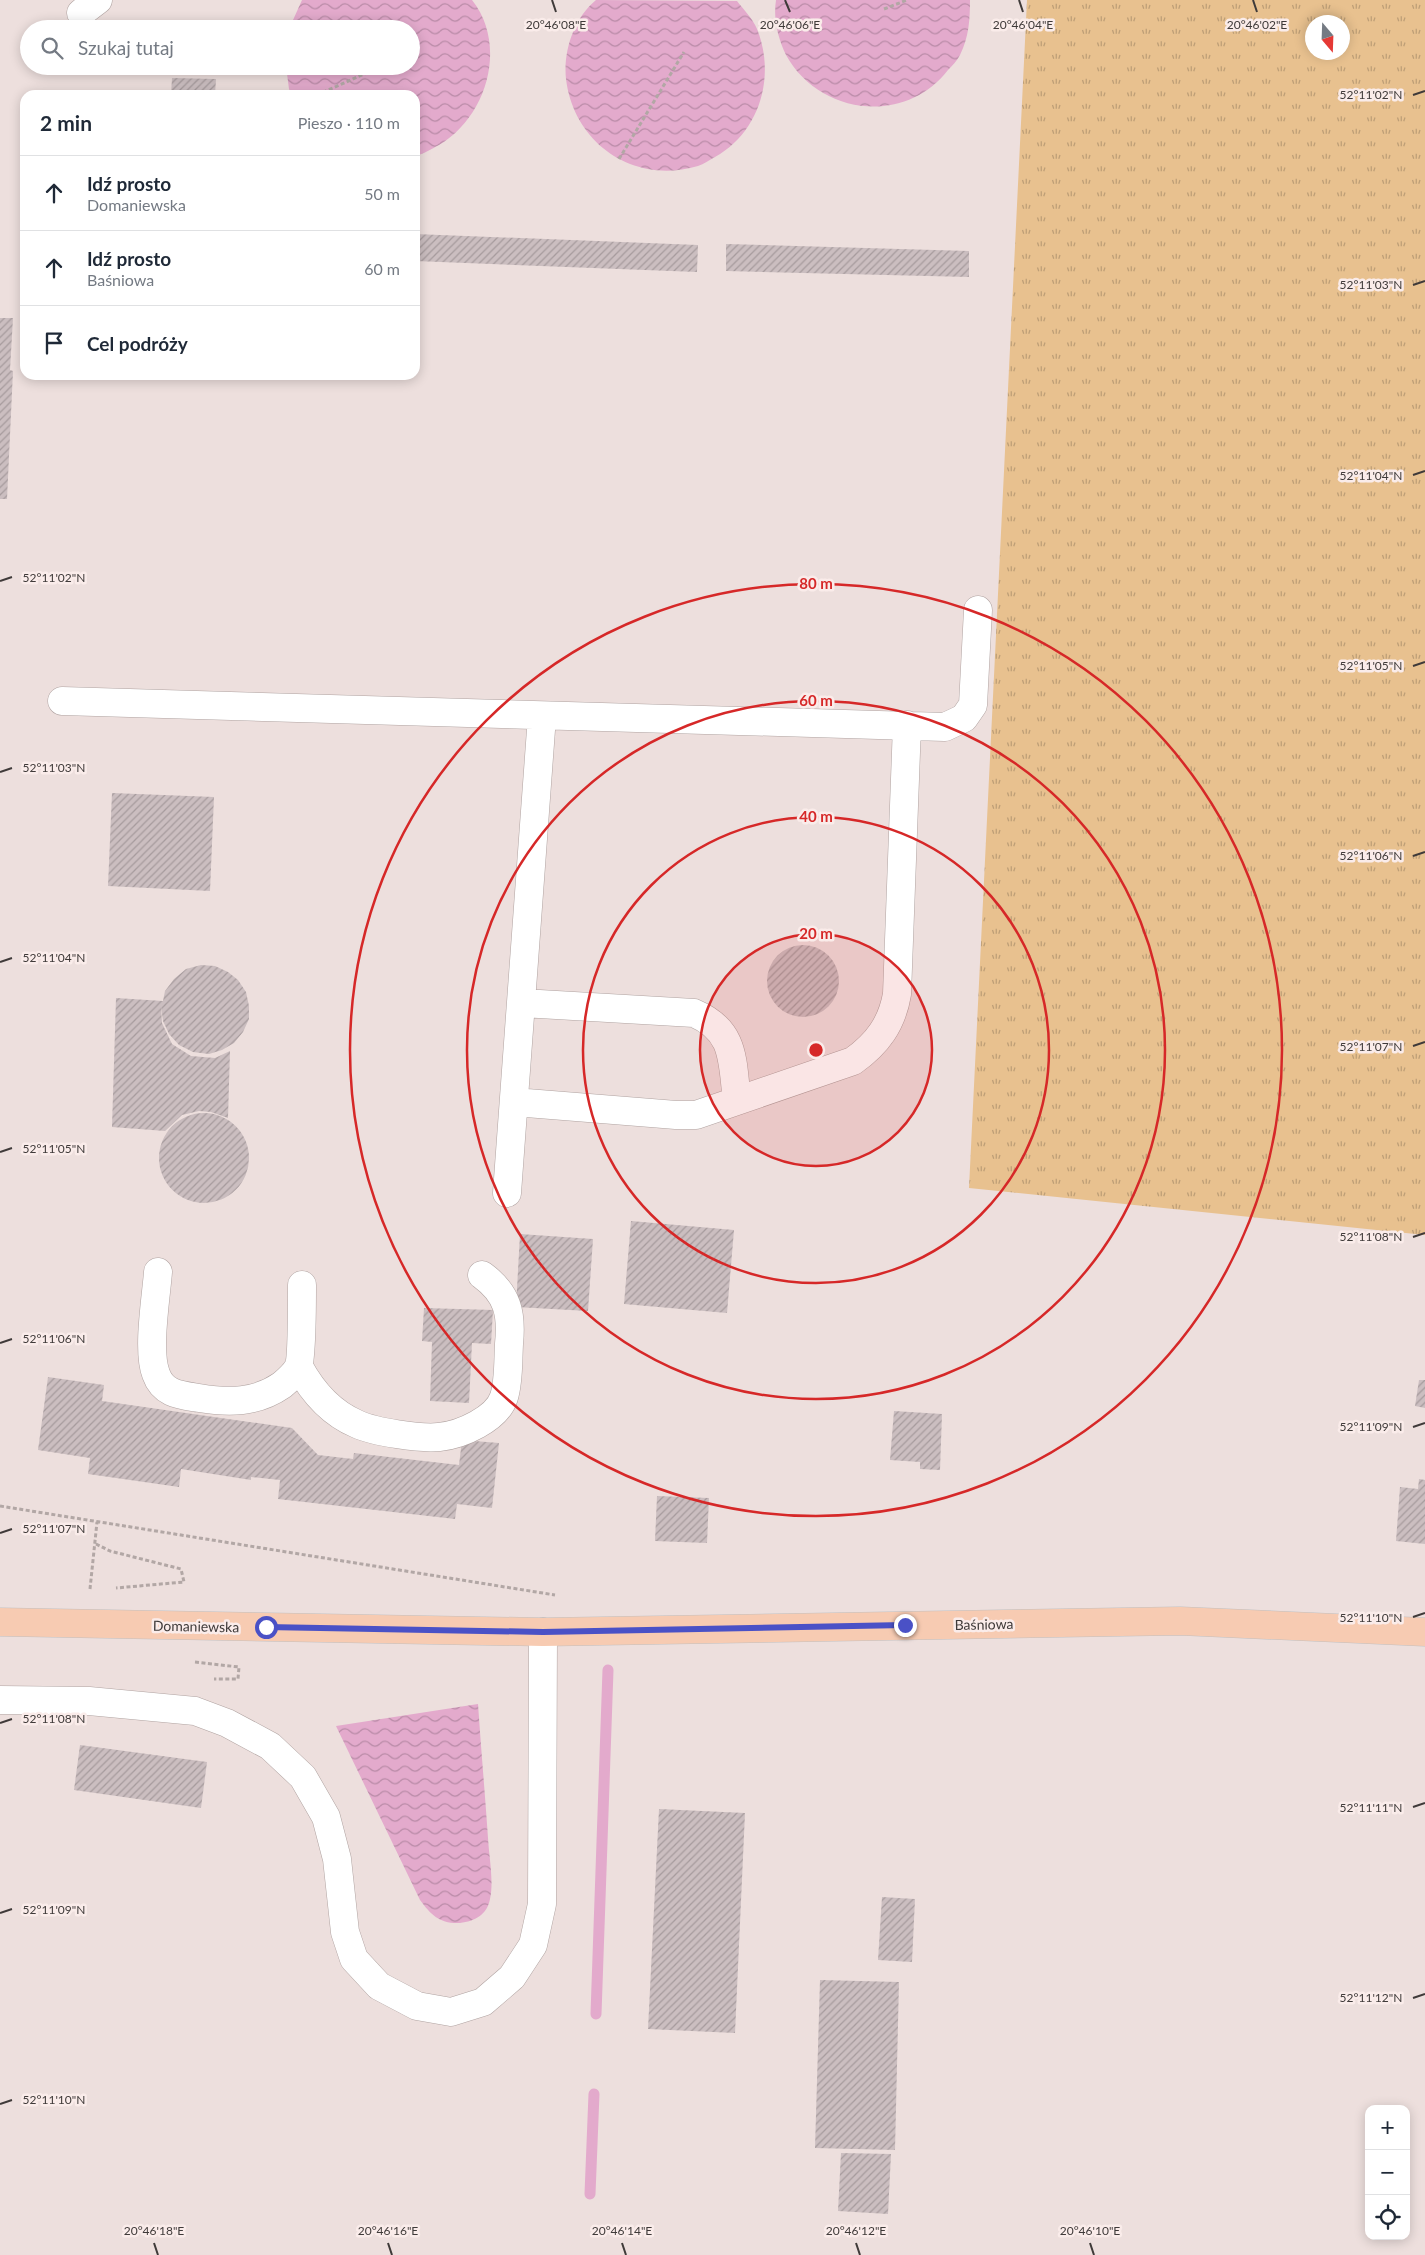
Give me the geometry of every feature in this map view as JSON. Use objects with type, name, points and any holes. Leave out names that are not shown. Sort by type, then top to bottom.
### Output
[{"type":"main road","name":"Baśniowa","points":[[543,1632],[1180,1621],[1425,1632]]},
{"type":"main road","name":"Domaniewska","points":[[0,1622],[543,1632]]},
{"type":"lane","points":[[62,700],[944,727],[964,718],[973,705],[978,610]]},
{"type":"lane","points":[[507,1193],[542,716]]},
{"type":"lane","points":[[514,1102],[696,1115],[852,1061],[869,1050],[884,1032],[894,1012],[897,994],[907,725]]},
{"type":"lane","points":[[522,1003],[694,1013],[709,1020],[720,1030],[728,1044],[737,1101]]},
{"type":"lane","points":[[158,1272],[153,1339],[155,1373],[162,1386],[172,1394],[231,1402],[255,1398],[273,1391],[290,1379],[299,1367]]},
{"type":"lane","points":[[302,1285],[299,1367],[310,1387],[333,1409],[357,1424],[389,1433],[439,1438],[471,1428],[483,1421],[504,1398],[511,1325],[509,1311],[495,1285],[482,1275]]},
{"type":"lane","points":[[0,1700],[90,1701],[195,1711],[227,1723],[270,1746],[303,1777],[326,1817],[337,1859],[345,1932],[354,1959],[378,1986],[416,2006],[451,2012],[483,2002],[512,1977],[533,1945],[542,1904],[543,1632]]},
{"type":"path","points":[[884,9],[907,0]]},
{"type":"path","points":[[619,159],[684,52]]},
{"type":"path","points":[[328,90],[362,75]]},
{"type":"path","points":[[0,1506],[564,1597]]},
{"type":"path","points":[[90,1597],[97,1522]]},
{"type":"path","points":[[96,1544],[110,1552],[181,1569],[184,1582],[112,1588]]},
{"type":"path","points":[[192,1662],[239,1667],[238,1679],[208,1680]]},
{"type":"green space","points":[[1027,0],[1425,0],[1425,1235],[969,1188]]},
{"type":"water","points":[[302,0],[472,0],[483,18],[489,38],[490,58],[487,79],[480,99],[456,133],[439,145],[420,154],[420,90],[290,90],[287,75],[420,75],[420,20],[293,20]]},
{"type":"water","points":[[596,0],[737,1],[751,18],[757,29],[765,65],[764,84],[753,118],[731,146],[698,166],[674,170],[652,170],[630,164],[611,154],[594,140],[581,123],[571,102],[566,79],[566,57],[576,26],[588,7]]},
{"type":"water","points":[[776,0],[970,0],[970,14],[965,41],[959,57],[930,88],[909,100],[887,106],[863,106],[840,101],[819,91],[801,75],[786,55],[781,42],[776,21]]},
{"type":"water","points":[[478,1704],[492,1885],[488,1905],[480,1916],[465,1922],[453,1923],[437,1918],[420,1900],[336,1726]]},
{"type":"building","points":[[172,78],[216,79],[215,90],[171,90]]},
{"type":"building","points":[[420,234],[698,245],[697,272],[420,261]]},
{"type":"building","points":[[726,244],[969,251],[969,277],[726,271]]},
{"type":"building","points":[[0,318],[13,318],[10,370],[13,371],[7,499],[0,499]]},
{"type":"building","points":[[112,793],[214,797],[210,891],[108,886]]},
{"type":"building","points":[[796,945],[810,945],[829,955],[839,974],[839,988],[829,1007],[810,1017],[796,1017],[777,1007],[767,988],[767,974],[777,955]]},
{"type":"building","points":[[201,965],[215,966],[228,972],[238,980],[246,992],[249,1019],[243,1032],[234,1043],[222,1050],[209,1054],[193,1052],[179,1045],[169,1034],[163,1021],[161,1006],[162,1023],[172,1044],[191,1056],[215,1058],[230,1051],[228,1118],[211,1112],[199,1111],[182,1115],[165,1131],[112,1127],[116,998],[163,1001],[165,991],[174,979],[186,969]]},
{"type":"building","points":[[204,1113],[221,1117],[236,1126],[245,1141],[249,1158],[245,1175],[236,1190],[221,1199],[204,1203],[187,1199],[172,1190],[163,1175],[159,1158],[163,1141],[172,1126],[187,1117]]},
{"type":"building","points":[[631,1221],[734,1230],[727,1313],[624,1304]]},
{"type":"building","points":[[520,1234],[593,1239],[588,1311],[516,1307]]},
{"type":"building","points":[[424,1308],[493,1310],[491,1344],[472,1343],[469,1403],[430,1401],[432,1342],[422,1341]]},
{"type":"building","points":[[48,1377],[104,1385],[102,1401],[292,1428],[318,1455],[353,1459],[354,1453],[459,1465],[462,1440],[499,1443],[492,1508],[457,1504],[455,1519],[278,1499],[280,1480],[251,1477],[251,1480],[181,1469],[179,1487],[88,1474],[90,1458],[38,1450]]},
{"type":"building","points":[[1419,1380],[1425,1380],[1425,1408],[1415,1406]]},
{"type":"building","points":[[894,1411],[942,1414],[940,1470],[920,1469],[920,1462],[890,1460]]},
{"type":"building","points":[[1419,1479],[1425,1480],[1425,1544],[1396,1541],[1400,1487],[1418,1489]]},
{"type":"building","points":[[657,1496],[709,1498],[707,1543],[655,1541]]},
{"type":"building","points":[[80,1745],[207,1762],[201,1808],[74,1790]]},
{"type":"building","points":[[659,1809],[745,1813],[735,2033],[648,2029]]},
{"type":"building","points":[[882,1897],[915,1899],[912,1962],[878,1960]]},
{"type":"building","points":[[820,1980],[899,1982],[895,2150],[815,2148]]},
{"type":"building","points":[[841,2153],[891,2154],[888,2214],[838,2211]]},
{"type":"waterway","points":[[596,2014],[608,1670]]},
{"type":"waterway","points":[[590,2194],[594,2094]]},
{"type":"route","points":[[266,1627],[543,1632],[905,1625]]}]
